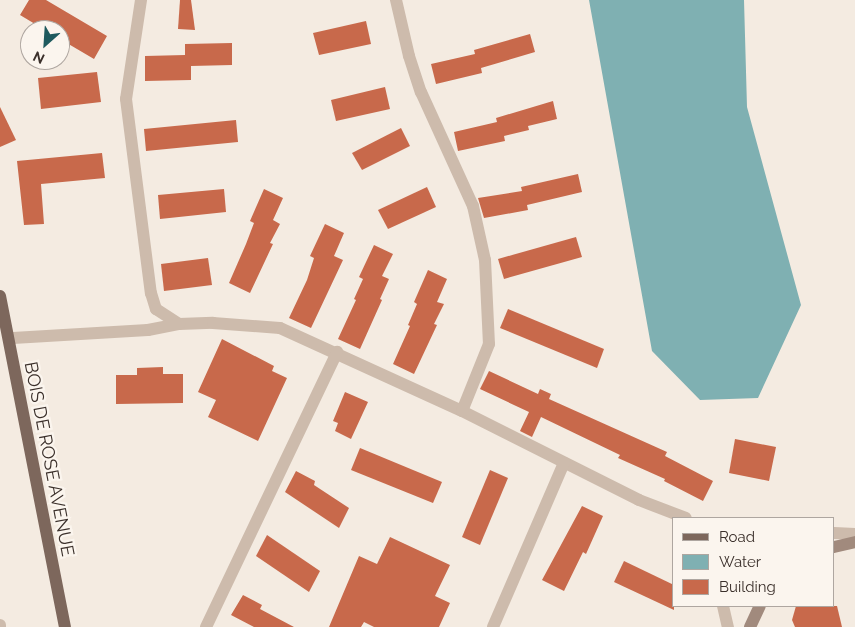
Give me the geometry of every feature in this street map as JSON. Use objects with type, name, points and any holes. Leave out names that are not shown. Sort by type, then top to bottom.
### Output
[{"type":"main road","name":"BOIS DE ROSE AVENUE","points":[[0,296],[66,627]]},
{"type":"main road","points":[[835,547],[855,542]]},
{"type":"main road","points":[[750,627],[760,607]]},
{"type":"street","points":[[141,0],[126,99],[151,293],[156,309],[179,324]]},
{"type":"street","points":[[396,0],[409,56],[421,92],[473,206],[484,260],[489,344],[462,411]]},
{"type":"street","points":[[14,338],[148,330],[179,324],[213,323],[280,328],[337,352],[462,411],[639,500],[683,517]]},
{"type":"street","points":[[206,627],[337,352]]},
{"type":"street","points":[[493,627],[564,463]]},
{"type":"street","points":[[835,533],[855,534]]},
{"type":"street","points":[[723,607],[728,627]]},
{"type":"water","points":[[589,0],[744,0],[747,107],[801,305],[758,398],[700,400],[652,351]]},
{"type":"building","points":[[29,0],[46,0],[107,36],[94,59],[70,45],[70,20],[28,20],[20,15]]},
{"type":"building","points":[[180,0],[191,0],[195,30],[178,29]]},
{"type":"building","points":[[366,21],[371,44],[319,55],[313,33]]},
{"type":"building","points":[[530,34],[535,52],[481,68],[482,73],[436,84],[431,64],[475,54],[474,50]]},
{"type":"building","points":[[232,43],[232,65],[191,66],[191,80],[145,81],[145,56],[185,55],[185,44]]},
{"type":"building","points":[[97,72],[101,102],[41,109],[38,78]]},
{"type":"building","points":[[385,87],[390,109],[336,121],[331,100]]},
{"type":"building","points":[[553,101],[557,119],[528,126],[529,130],[504,136],[505,141],[458,151],[454,132],[497,122],[496,118]]},
{"type":"building","points":[[0,107],[16,140],[0,147]]},
{"type":"building","points":[[236,120],[238,142],[146,151],[144,129]]},
{"type":"building","points":[[401,128],[410,146],[362,170],[352,153]]},
{"type":"building","points":[[102,153],[105,178],[41,184],[44,224],[24,225],[17,161]]},
{"type":"building","points":[[578,174],[582,192],[527,205],[528,210],[484,218],[478,198],[522,191],[521,187]]},
{"type":"building","points":[[427,187],[436,207],[388,229],[378,210]]},
{"type":"building","points":[[224,189],[226,212],[160,219],[158,195]]},
{"type":"building","points":[[264,189],[283,198],[273,220],[280,224],[270,243],[273,244],[250,293],[229,283],[254,223],[250,221]]},
{"type":"building","points":[[325,224],[344,233],[334,256],[343,260],[311,328],[289,318],[307,280],[314,258],[310,256]]},
{"type":"building","points":[[576,237],[582,257],[504,279],[498,259]]},
{"type":"building","points":[[374,245],[393,254],[382,276],[389,279],[380,299],[382,300],[360,349],[338,339],[356,300],[354,299],[363,279],[359,277]]},
{"type":"building","points":[[208,258],[212,285],[164,291],[161,264]]},
{"type":"building","points":[[428,270],[447,279],[437,302],[444,304],[434,324],[437,325],[414,374],[393,364],[410,326],[408,325],[417,304],[414,302]]},
{"type":"building","points":[[508,309],[604,349],[597,368],[500,328]]},
{"type":"building","points":[[222,339],[274,366],[272,371],[287,378],[258,441],[208,417],[216,400],[198,392]]},
{"type":"building","points":[[163,367],[163,374],[183,374],[183,403],[116,404],[116,375],[137,375],[137,368]]},
{"type":"building","points":[[489,371],[538,394],[540,389],[551,394],[549,399],[667,452],[665,456],[713,481],[703,501],[664,481],[665,479],[618,458],[620,455],[541,417],[532,437],[520,431],[529,412],[480,389]]},
{"type":"building","points":[[345,392],[368,402],[351,439],[335,431],[338,423],[333,421]]},
{"type":"building","points":[[735,439],[776,447],[769,481],[729,473]]},
{"type":"building","points":[[360,448],[442,482],[433,503],[351,470]]},
{"type":"building","points":[[490,470],[508,478],[480,545],[462,537]]},
{"type":"building","points":[[296,471],[315,481],[314,485],[349,508],[339,528],[285,492]]},
{"type":"building","points":[[582,506],[603,516],[586,554],[583,552],[564,591],[542,580]]},
{"type":"building","points":[[267,535],[320,571],[309,592],[256,556]]},
{"type":"building","points":[[390,537],[450,565],[435,596],[450,603],[439,627],[374,627],[364,622],[361,627],[329,627],[359,556],[377,564]]},
{"type":"building","points":[[624,561],[672,584],[672,607],[674,607],[674,610],[614,582]]},
{"type":"building","points":[[243,595],[262,605],[260,609],[294,627],[254,627],[231,615]]},
{"type":"building","points":[[837,606],[842,627],[795,627],[792,620],[796,607]]}]
